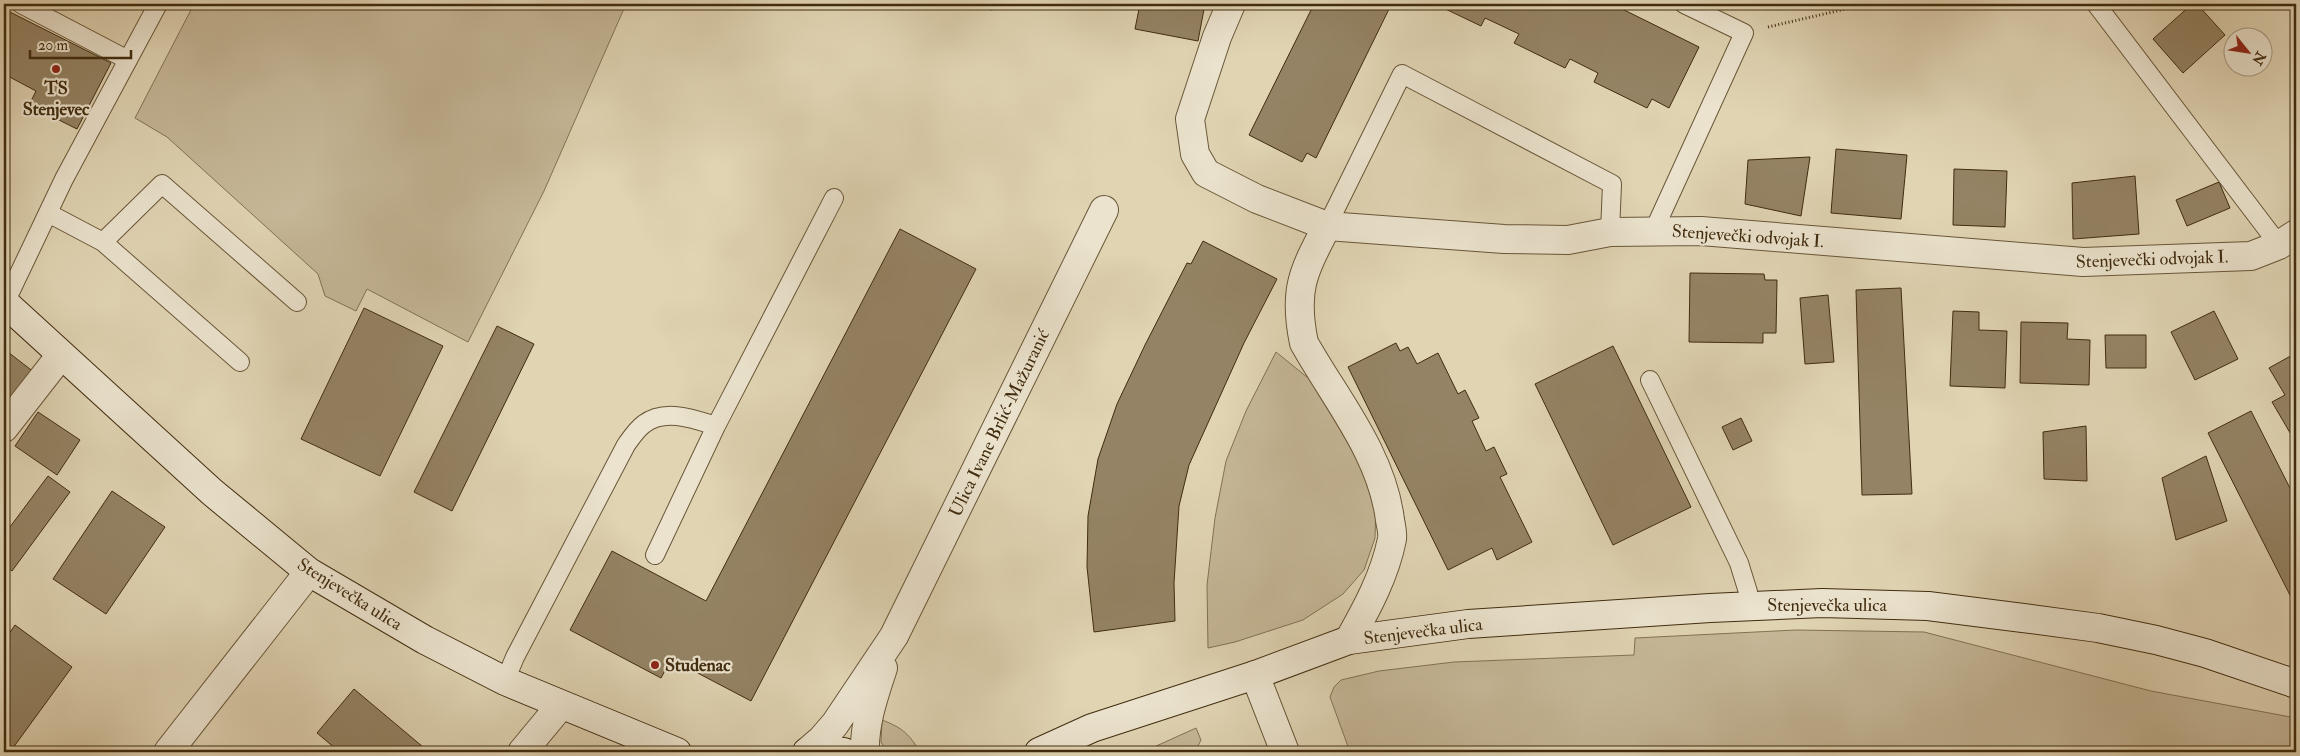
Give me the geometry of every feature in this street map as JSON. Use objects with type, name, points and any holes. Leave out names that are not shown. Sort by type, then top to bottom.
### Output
[{"type":"street","name":"Stenjevečki odvojak I.","points":[[1230,4],[1190,119],[1194,154],[1206,173],[1257,199],[1327,226],[1504,239],[1568,240],[1610,232],[1654,230],[1777,236],[2083,262],[2251,256],[2288,240]]},
{"type":"street","name":"Ulica Ivane Brlić-Mažuranić","points":[[865,752],[864,742],[872,700],[894,636],[1104,210]]},
{"type":"street","name":"Stenjevečka ulica","points":[[1327,226],[1305,268],[1300,292],[1300,321],[1304,343],[1374,462],[1388,501],[1393,537],[1382,575],[1370,603],[1349,640]]},
{"type":"street","name":"Stenjevečka ulica","points":[[4,303],[212,492],[309,572],[426,640],[505,681],[678,752]]},
{"type":"street","points":[[4,428],[61,355]]},
{"type":"street","points":[[168,752],[309,572]]},
{"type":"street","name":"Stenjevečka ulica","points":[[1039,752],[1092,728],[1255,675],[1349,640],[1468,624],[1748,606],[1822,603],[1928,606],[2098,628],[2205,653],[2296,684]]},
{"type":"street","name":"Ulica Ivane Brlić-Mažuranić","points":[[807,752],[835,724],[894,636]]},
{"type":"street","points":[[1255,675],[1285,752]]},
{"type":"street","points":[[522,752],[561,705]]},
{"type":"street","points":[[807,752],[825,749],[844,752]]},
{"type":"lane","points":[[21,4],[128,60]]},
{"type":"lane","points":[[4,303],[48,213],[158,4]]},
{"type":"lane","points":[[1654,230],[1744,33],[1684,4]]},
{"type":"lane","points":[[2096,4],[2288,240]]},
{"type":"lane","points":[[1327,226],[1402,74],[1612,184],[1610,232]]},
{"type":"lane","points":[[103,242],[162,184],[297,302]]},
{"type":"lane","points":[[655,555],[716,426],[834,198]]},
{"type":"lane","points":[[48,213],[103,242],[240,362]]},
{"type":"lane","points":[[1650,380],[1739,563],[1748,592],[1748,606]]},
{"type":"lane","points":[[505,681],[515,657],[626,445],[644,424],[656,418],[685,416],[716,426]]},
{"type":"path","points":[[1744,33],[1867,4]]},
{"type":"shaded area","points":[[194,4],[626,4],[544,191],[468,342],[367,289],[356,311],[325,296],[318,274],[167,137],[135,118]]},
{"type":"shaded area","points":[[1276,352],[1318,386],[1360,462],[1376,506],[1375,538],[1364,570],[1343,594],[1303,620],[1235,642],[1208,648],[1207,585],[1215,518],[1226,461],[1246,411]]},
{"type":"shaded area","points":[[1796,630],[1924,632],[2151,691],[2296,718],[2296,752],[1350,752],[1330,697],[1334,687],[1341,680],[1379,671],[1454,662],[1634,655],[1635,638]]},
{"type":"shaded area","points":[[882,720],[905,732],[920,752],[887,752],[881,742]]},
{"type":"shaded area","points":[[1196,728],[1201,740],[1195,752],[1143,752]]},
{"type":"building","points":[[970,4],[994,4],[992,10]]},
{"type":"building","points":[[1140,4],[1205,4],[1198,41],[1135,29]]},
{"type":"building","points":[[1314,4],[1383,4],[1390,7],[1316,158],[1307,153],[1302,162],[1249,135]]},
{"type":"building","points":[[1435,4],[1612,4],[1699,47],[1669,108],[1652,99],[1647,108],[1594,82],[1598,73],[1570,59],[1565,68],[1514,43],[1519,34],[1485,18],[1481,26]]},
{"type":"building","points":[[2192,4],[2197,4],[2222,32],[2222,38],[2183,73],[2153,39]]},
{"type":"building","name":"TS Stenjevec","points":[[4,9],[111,63],[77,129],[29,105],[36,91],[4,74]]},
{"type":"building","points":[[1836,149],[1907,155],[1901,219],[1831,213]]},
{"type":"building","points":[[1810,157],[1801,216],[1745,204],[1748,160]]},
{"type":"building","points":[[1954,169],[2007,171],[2005,227],[1953,225]]},
{"type":"building","points":[[2135,176],[2139,234],[2073,239],[2072,183]]},
{"type":"building","points":[[2219,182],[2230,208],[2187,226],[2176,200]]},
{"type":"building","points":[[900,229],[976,269],[751,701],[671,659],[661,678],[570,630],[612,551],[706,601]]},
{"type":"building","points":[[1203,241],[1277,279],[1244,343],[1189,465],[1179,506],[1174,583],[1175,621],[1094,632],[1087,567],[1088,516],[1098,459],[1117,404],[1145,345],[1187,263],[1191,264]]},
{"type":"building","points":[[1690,273],[1764,274],[1765,280],[1777,280],[1776,333],[1763,333],[1763,343],[1689,342]]},
{"type":"building","points":[[1901,288],[1912,494],[1862,495],[1856,290]]},
{"type":"building","points":[[1828,295],[1834,362],[1805,364],[1800,298]]},
{"type":"building","points":[[364,308],[443,346],[380,476],[301,439]]},
{"type":"building","points":[[1953,311],[1979,312],[1979,330],[2007,331],[2005,388],[1950,386]]},
{"type":"building","points":[[2214,311],[2238,359],[2195,380],[2171,332]]},
{"type":"building","points":[[2021,322],[2068,323],[2067,339],[2090,340],[2089,385],[2020,383]]},
{"type":"building","points":[[497,326],[534,344],[452,511],[414,492]]},
{"type":"building","points":[[2105,335],[2146,335],[2146,368],[2106,368]]},
{"type":"building","points":[[1396,343],[1400,351],[1408,347],[1417,364],[1438,353],[1458,394],[1465,390],[1479,418],[1472,421],[1486,451],[1494,447],[1507,474],[1500,477],[1532,542],[1497,560],[1492,548],[1448,570],[1348,367]]},
{"type":"building","points":[[1613,346],[1691,507],[1613,545],[1535,384]]},
{"type":"building","points":[[4,349],[39,376],[4,416]]},
{"type":"building","points":[[2296,353],[2296,443],[2272,402],[2285,395],[2269,368]]},
{"type":"building","points":[[2251,411],[2296,500],[2296,607],[2208,433]]},
{"type":"building","points":[[38,412],[80,440],[57,475],[15,446]]},
{"type":"building","points":[[1741,418],[1752,441],[1733,450],[1722,427]]},
{"type":"building","points":[[2086,426],[2087,481],[2044,479],[2043,432]]},
{"type":"building","points":[[2206,456],[2227,521],[2176,540],[2162,478]]},
{"type":"building","points":[[48,476],[70,492],[12,571],[4,565],[4,535]]},
{"type":"building","points":[[112,491],[165,527],[106,614],[53,579]]},
{"type":"building","points":[[15,625],[72,667],[10,752],[4,752],[4,641]]},
{"type":"building","points":[[354,689],[429,752],[333,752],[336,749],[317,733]]},
{"type":"place","name":"TS Stenjevec","points":[[56,69]]},
{"type":"place","name":"Studenac","points":[[655,665]]}]
